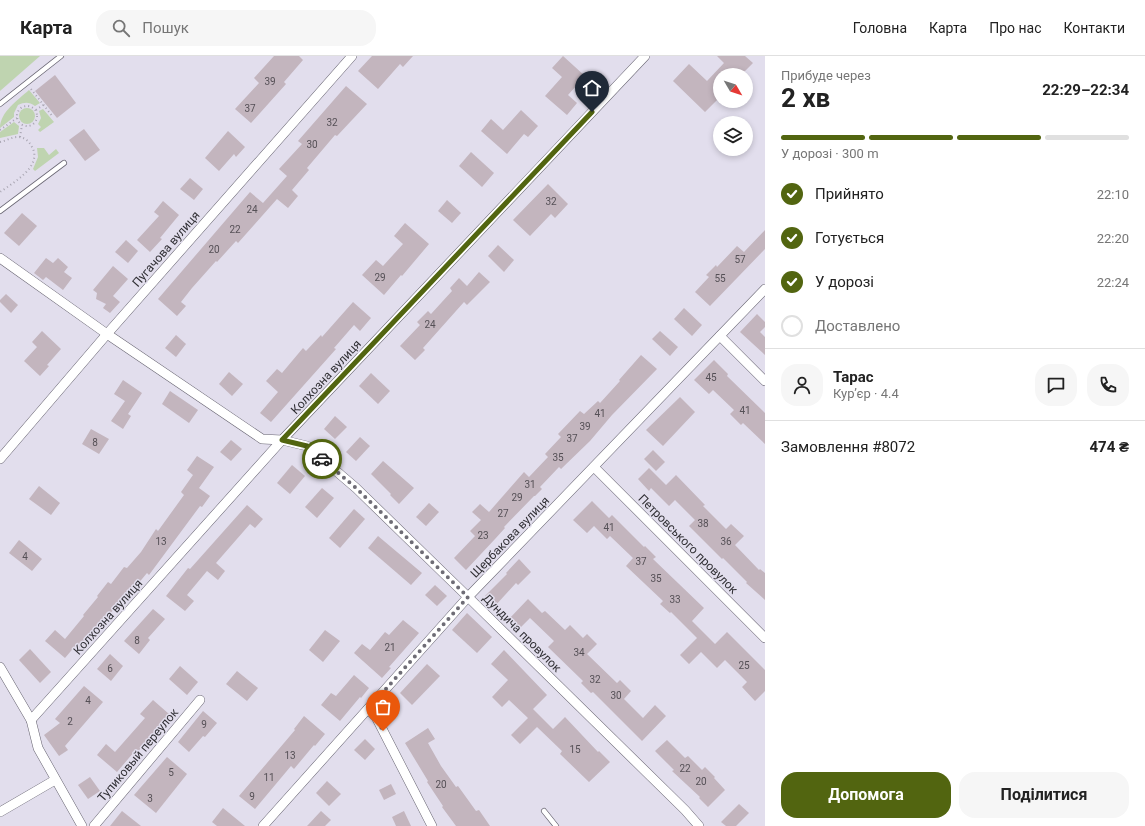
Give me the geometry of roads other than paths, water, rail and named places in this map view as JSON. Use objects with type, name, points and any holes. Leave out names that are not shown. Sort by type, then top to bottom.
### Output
[{"type":"street","name":"Пугачова вулиця","points":[[0,459],[107,334],[352,56]]},
{"type":"street","name":"Колхозна вулиця","points":[[31,720],[282,440],[645,56]]},
{"type":"street","name":"Дундича провулок","points":[[0,258],[107,334],[262,439],[282,440],[307,446],[356,488],[685,810],[699,826]]},
{"type":"street","name":"Щербакова вулиця","points":[[263,826],[468,597],[765,289]]},
{"type":"street","points":[[720,336],[765,381]]},
{"type":"street","name":"Петровського провулок","points":[[594,468],[765,638]]},
{"type":"street","points":[[0,667],[31,720],[38,748],[82,826]]},
{"type":"street","name":"Тупиковый переулок","points":[[94,826],[200,700]]},
{"type":"street","points":[[368,709],[376,717],[432,826]]},
{"type":"street","points":[[0,812],[55,780]]},
{"type":"lane","points":[[0,104],[60,56]]},
{"type":"lane","points":[[0,211],[64,163]]},
{"type":"lane","points":[[544,811],[556,826]]}]
